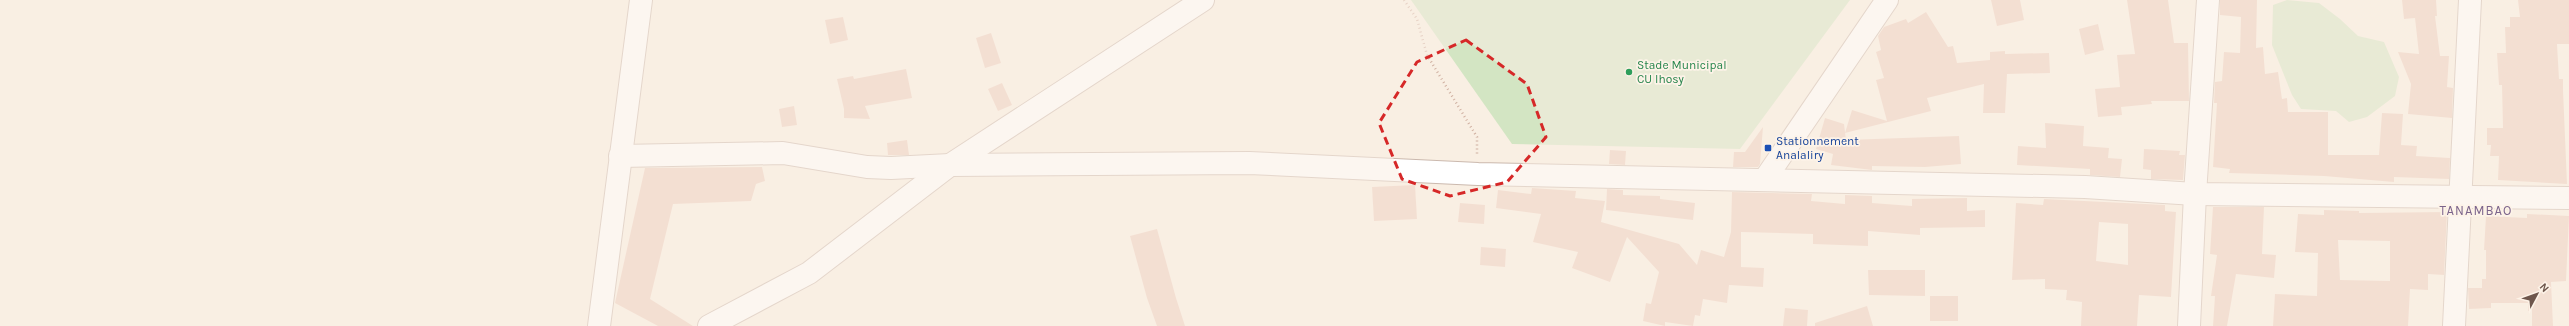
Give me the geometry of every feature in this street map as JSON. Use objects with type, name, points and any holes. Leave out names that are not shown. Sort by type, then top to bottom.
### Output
[{"type":"street","points":[[599,326],[641,0]]},
{"type":"street","points":[[709,326],[808,273],[950,165],[1203,0]]},
{"type":"street","points":[[1765,179],[1887,0]]},
{"type":"street","points":[[2189,326],[2195,194],[2208,0]]},
{"type":"street","points":[[2454,326],[2470,0]]},
{"type":"street","points":[[620,156],[783,153],[868,167],[1249,163],[1478,174],[2085,187],[2195,194],[2569,198]]},
{"type":"path","points":[[1404,0],[1417,20],[1427,55],[1477,137],[1478,174]]},
{"type":"highlighted area","points":[[1466,40],[1527,84],[1546,137],[1507,182],[1450,196],[1402,179],[1379,123],[1417,62]]},
{"type":"green space","name":"Stade Municipal CU Ihosy","points":[[1411,0],[1850,0],[1740,149],[1512,144]]},
{"type":"green space","points":[[2287,0],[2319,3],[2340,19],[2358,36],[2384,42],[2399,77],[2395,96],[2367,117],[2349,122],[2336,111],[2301,109],[2292,95],[2272,45],[2273,5]]},
{"type":"building","points":[[1991,0],[2020,0],[2024,20],[1997,26]]},
{"type":"building","points":[[2127,0],[2168,0],[2174,43],[2188,43],[2189,101],[2151,101],[2152,104],[2121,107],[2122,115],[2098,117],[2095,89],[2120,87],[2117,55],[2135,54]]},
{"type":"building","points":[[2220,0],[2257,0],[2256,48],[2263,47],[2265,74],[2278,72],[2282,99],[2287,98],[2288,112],[2328,112],[2328,155],[2379,155],[2382,113],[2403,114],[2401,145],[2417,146],[2416,156],[2450,158],[2449,179],[2394,177],[2394,182],[2324,176],[2229,173],[2230,169],[2213,167],[2217,103],[2214,103],[2215,82],[2222,81],[2224,52],[2240,53],[2241,17],[2220,15]]},
{"type":"building","points":[[2402,0],[2436,0],[2437,16],[2435,16],[2440,56],[2449,56],[2447,87],[2453,88],[2452,118],[2408,114],[2411,84],[2398,52],[2419,54],[2415,18],[2404,19]]},
{"type":"building","points":[[2518,0],[2569,0],[2569,44],[2557,44],[2559,79],[2563,79],[2567,184],[2498,180],[2499,156],[2490,156],[2491,145],[2487,145],[2487,128],[2503,128],[2502,85],[2499,85],[2497,53],[2506,53],[2505,27],[2510,27],[2510,17],[2520,17]]},
{"type":"building","points":[[1926,12],[1948,47],[1953,46],[1957,63],[1990,60],[1990,52],[2005,51],[2005,54],[2049,53],[2050,73],[2007,74],[2005,113],[1983,113],[1984,84],[1927,98],[1931,111],[1845,133],[1852,110],[1887,121],[1876,80],[1884,78],[1876,52],[1881,50],[1878,36],[1884,27],[1906,19],[1908,23]]},
{"type":"building","points":[[843,17],[848,40],[830,44],[825,20]]},
{"type":"building","points":[[2098,24],[2104,50],[2085,55],[2079,29]]},
{"type":"building","points":[[991,33],[1001,63],[985,68],[976,38]]},
{"type":"building","points":[[906,69],[912,98],[865,106],[870,119],[844,118],[844,109],[837,79],[853,76],[854,79]]},
{"type":"building","points":[[1002,83],[1012,105],[998,111],[988,89]]},
{"type":"building","points":[[794,106],[797,125],[782,127],[779,109]]},
{"type":"building","points":[[1825,118],[1844,124],[1846,140],[1959,136],[1961,164],[1925,167],[1872,166],[1872,170],[1831,165],[1833,154],[1816,149]]},
{"type":"building","points":[[2045,123],[2084,126],[2083,146],[2109,148],[2108,158],[2122,159],[2120,177],[2090,175],[2090,169],[2017,165],[2018,146],[2046,148]]},
{"type":"building","points":[[1763,127],[1760,164],[1758,167],[1733,167],[1734,152],[1745,152]]},
{"type":"building","points":[[907,140],[909,155],[888,155],[887,143]]},
{"type":"building","points":[[2144,149],[2180,151],[2179,155],[2185,155],[2183,180],[2151,179],[2151,170],[2143,169]]},
{"type":"building","points":[[1610,150],[1626,151],[1625,165],[1609,164]]},
{"type":"building","points":[[762,167],[765,181],[756,184],[751,201],[673,204],[650,299],[693,326],[658,326],[615,303],[645,168]]},
{"type":"building","points":[[1415,185],[1417,219],[1374,221],[1372,187]]},
{"type":"building","points":[[1532,188],[1576,191],[1575,198],[1605,201],[1601,222],[1679,244],[1697,265],[1701,250],[1724,257],[1731,232],[1732,192],[1812,194],[1811,201],[1845,204],[1845,195],[1872,196],[1872,203],[1912,206],[1912,199],[1967,198],[1967,211],[1985,210],[1985,227],[1920,228],[1920,235],[1868,231],[1868,246],[1813,244],[1813,234],[1741,232],[1741,267],[1764,268],[1763,287],[1729,285],[1727,303],[1703,299],[1700,316],[1695,315],[1693,326],[1665,322],[1665,326],[1643,321],[1646,303],[1651,304],[1659,272],[1627,237],[1610,282],[1572,268],[1578,252],[1533,242],[1541,214],[1496,208],[1498,190],[1531,194]]},
{"type":"building","points":[[1607,189],[1623,190],[1623,195],[1660,196],[1660,199],[1695,203],[1693,220],[1606,210]]},
{"type":"building","points":[[2044,199],[2165,205],[2165,211],[2176,212],[2171,297],[2139,295],[2137,326],[2081,326],[2082,302],[2066,300],[2067,290],[2045,289],[2045,279],[2012,280],[2016,203],[2043,205]],"holes":[[[2099,222],[2128,224],[2128,265],[2096,261]]]},
{"type":"building","points":[[1460,203],[1485,205],[1484,224],[1458,222]]},
{"type":"building","points":[[2213,207],[2264,207],[2262,254],[2276,255],[2274,278],[2236,274],[2227,326],[2213,326],[2215,296],[2211,296],[2217,255],[2210,254]]},
{"type":"building","points":[[2324,210],[2359,211],[2359,213],[2447,212],[2444,275],[2428,274],[2428,290],[2410,289],[2408,326],[2273,326],[2275,294],[2317,296],[2318,253],[2295,252],[2298,214],[2324,215]],"holes":[[[2338,240],[2390,241],[2390,281],[2340,280]]]},
{"type":"building","points":[[2527,214],[2569,216],[2566,281],[2551,282],[2553,326],[2532,326],[2532,310],[2528,311],[2528,303],[2491,303],[2491,308],[2469,309],[2468,288],[2482,288],[2482,279],[2486,279],[2486,250],[2484,250],[2486,216],[2527,218]]},
{"type":"building","points":[[1157,229],[1185,326],[1157,326],[1147,298],[1130,236]]},
{"type":"building","points":[[1481,247],[1506,249],[1505,267],[1480,265]]},
{"type":"building","points":[[1868,270],[1925,270],[1925,296],[1869,295]]},
{"type":"building","points":[[1930,296],[1958,296],[1958,321],[1930,321]]},
{"type":"building","points":[[1867,306],[1873,326],[1815,326],[1815,323]]},
{"type":"building","points":[[1785,308],[1808,310],[1807,326],[1783,326]]},
{"type":"place","name":"Stade Municipal CU Ihosy","points":[[1629,72]]},
{"type":"place","name":"Stationnement Analaliry","points":[[1768,148]]},
{"type":"district","name":"TANAMBAO","points":[[2476,210]]}]
